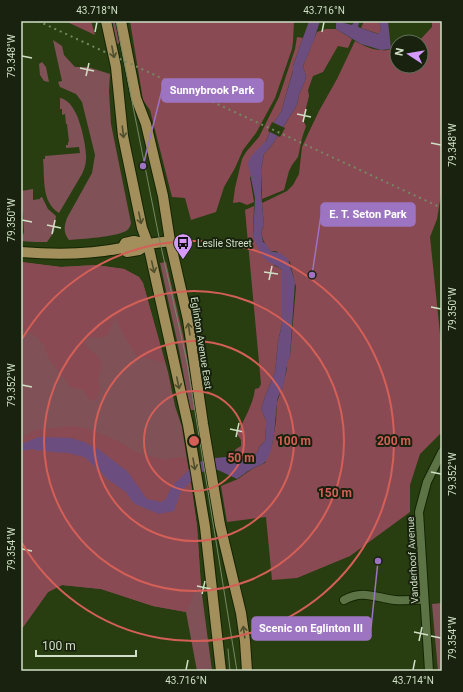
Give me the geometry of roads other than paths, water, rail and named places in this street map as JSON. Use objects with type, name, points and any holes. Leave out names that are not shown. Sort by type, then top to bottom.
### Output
[{"type":"main road","points":[[106,21],[116,67],[123,136],[142,228],[148,244],[188,425],[205,527],[221,671]]},
{"type":"main road","name":"Eglinton Avenue East","points":[[121,21],[136,98],[146,124],[188,320],[203,424],[220,525],[241,613],[247,671]]},
{"type":"main road","points":[[21,252],[59,255],[100,253],[122,248],[127,252],[139,250],[148,244],[170,241]]},
{"type":"street","name":"Vanderhoof Avenue","points":[[429,671],[419,512],[427,482],[442,452]]},
{"type":"street","points":[[344,600],[358,594],[368,594],[396,600],[424,600]]},
{"type":"tram line","points":[[116,21],[160,242],[187,362],[237,671]]},
{"type":"tram line","points":[[228,649],[230,671]]},
{"type":"railway","points":[[38,21],[442,208]]},
{"type":"place","name":"Sunnybrook Park","points":[[143,166]]},
{"type":"place","name":"Leslie Street","points":[[183,260]]},
{"type":"place","name":"E. T. Seton Park","points":[[312,275]]},
{"type":"place","name":"Scenic on Eglinton III","points":[[378,561]]}]
